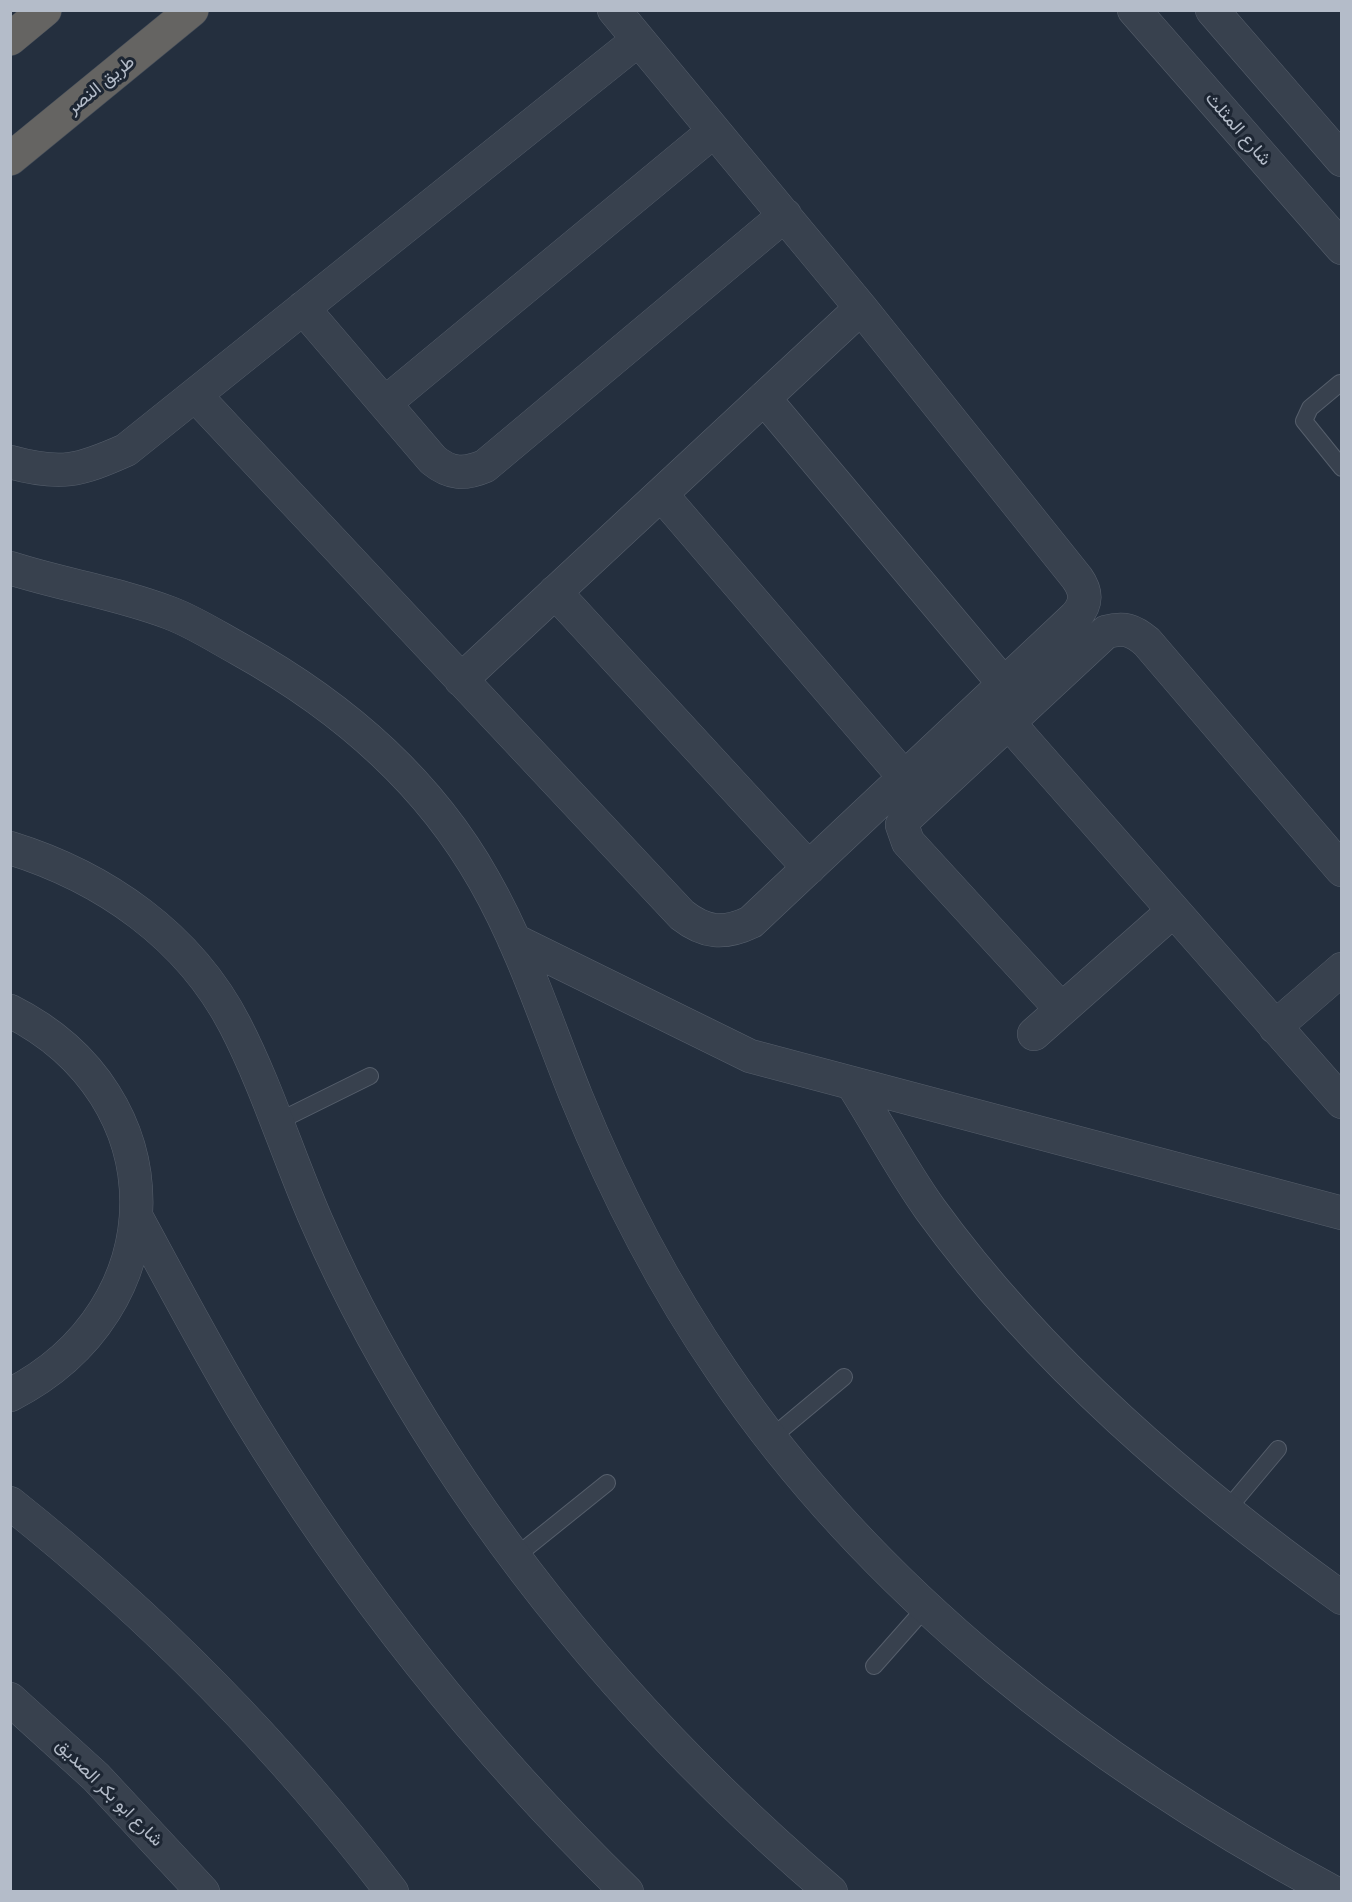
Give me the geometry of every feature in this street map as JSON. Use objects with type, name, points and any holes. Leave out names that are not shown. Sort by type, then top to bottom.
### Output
[{"type":"highway","points":[[10,39],[45,10]]},
{"type":"highway","name":"طريق النصر","points":[[10,159],[192,10]]},
{"type":"street","points":[[195,395],[681,915],[697,927],[715,932],[734,930],[751,922],[1082,609],[1085,598],[1083,587],[861,308],[614,10]]},
{"type":"street","name":"شارع المثلث","points":[[1134,10],[1341,248]]},
{"type":"street","points":[[1212,10],[1340,155]]},
{"type":"street","points":[[10,462],[42,471],[86,468],[126,450],[638,40]]},
{"type":"street","points":[[385,404],[714,131]]},
{"type":"street","points":[[303,308],[433,460],[444,469],[458,473],[472,472],[485,466],[785,215]]},
{"type":"street","points":[[461,680],[861,308]]},
{"type":"street","points":[[764,398],[1004,684]]},
{"type":"street","points":[[661,494],[905,778]]},
{"type":"street","points":[[10,568],[107,593],[172,614],[257,659],[303,687],[346,718],[416,785],[456,836],[484,881],[514,940],[602,1158],[638,1232],[710,1353],[771,1438],[823,1501],[879,1561],[1004,1674],[1138,1775],[1210,1822],[1333,1892]]},
{"type":"street","points":[[555,592],[809,868]]},
{"type":"street","points":[[1062,1009],[908,842],[902,832],[906,818],[1106,632],[1120,628],[1135,632],[1147,642],[1341,870]]},
{"type":"street","points":[[1008,722],[1341,1102]]},
{"type":"street","points":[[10,848],[80,874],[118,896],[152,922],[183,952],[210,986],[233,1022],[317,1223],[392,1370],[443,1454],[514,1557],[598,1662],[655,1727],[716,1788],[831,1892]]},
{"type":"street","points":[[1034,1034],[1173,911]]},
{"type":"street","points":[[514,940],[750,1056],[1341,1213]]},
{"type":"street","points":[[1275,1027],[1341,969]]},
{"type":"street","points":[[10,1011],[34,1023],[62,1042],[85,1065],[104,1091],[119,1120],[130,1151],[136,1183],[136,1216],[132,1248],[122,1280],[108,1309],[89,1336],[66,1359],[39,1379],[10,1395]]},
{"type":"street","points":[[854,1085],[929,1208],[1017,1313],[1131,1428],[1226,1511],[1341,1598]]},
{"type":"street","points":[[136,1216],[247,1414],[308,1510],[374,1602],[443,1691],[515,1776],[627,1892]]},
{"type":"street","points":[[10,1503],[106,1584],[242,1716],[306,1787],[392,1892]]},
{"type":"street","name":"شارع ابو بكر الصديق","points":[[10,1699],[96,1778],[203,1892]]},
{"type":"lane","points":[[1340,383],[1310,408],[1304,421],[1341,468]]},
{"type":"lane","points":[[275,1124],[370,1076]]},
{"type":"lane","points":[[771,1438],[844,1377]]},
{"type":"lane","points":[[1226,1511],[1278,1449]]},
{"type":"lane","points":[[514,1557],[607,1483]]},
{"type":"lane","points":[[874,1666],[927,1606]]}]
